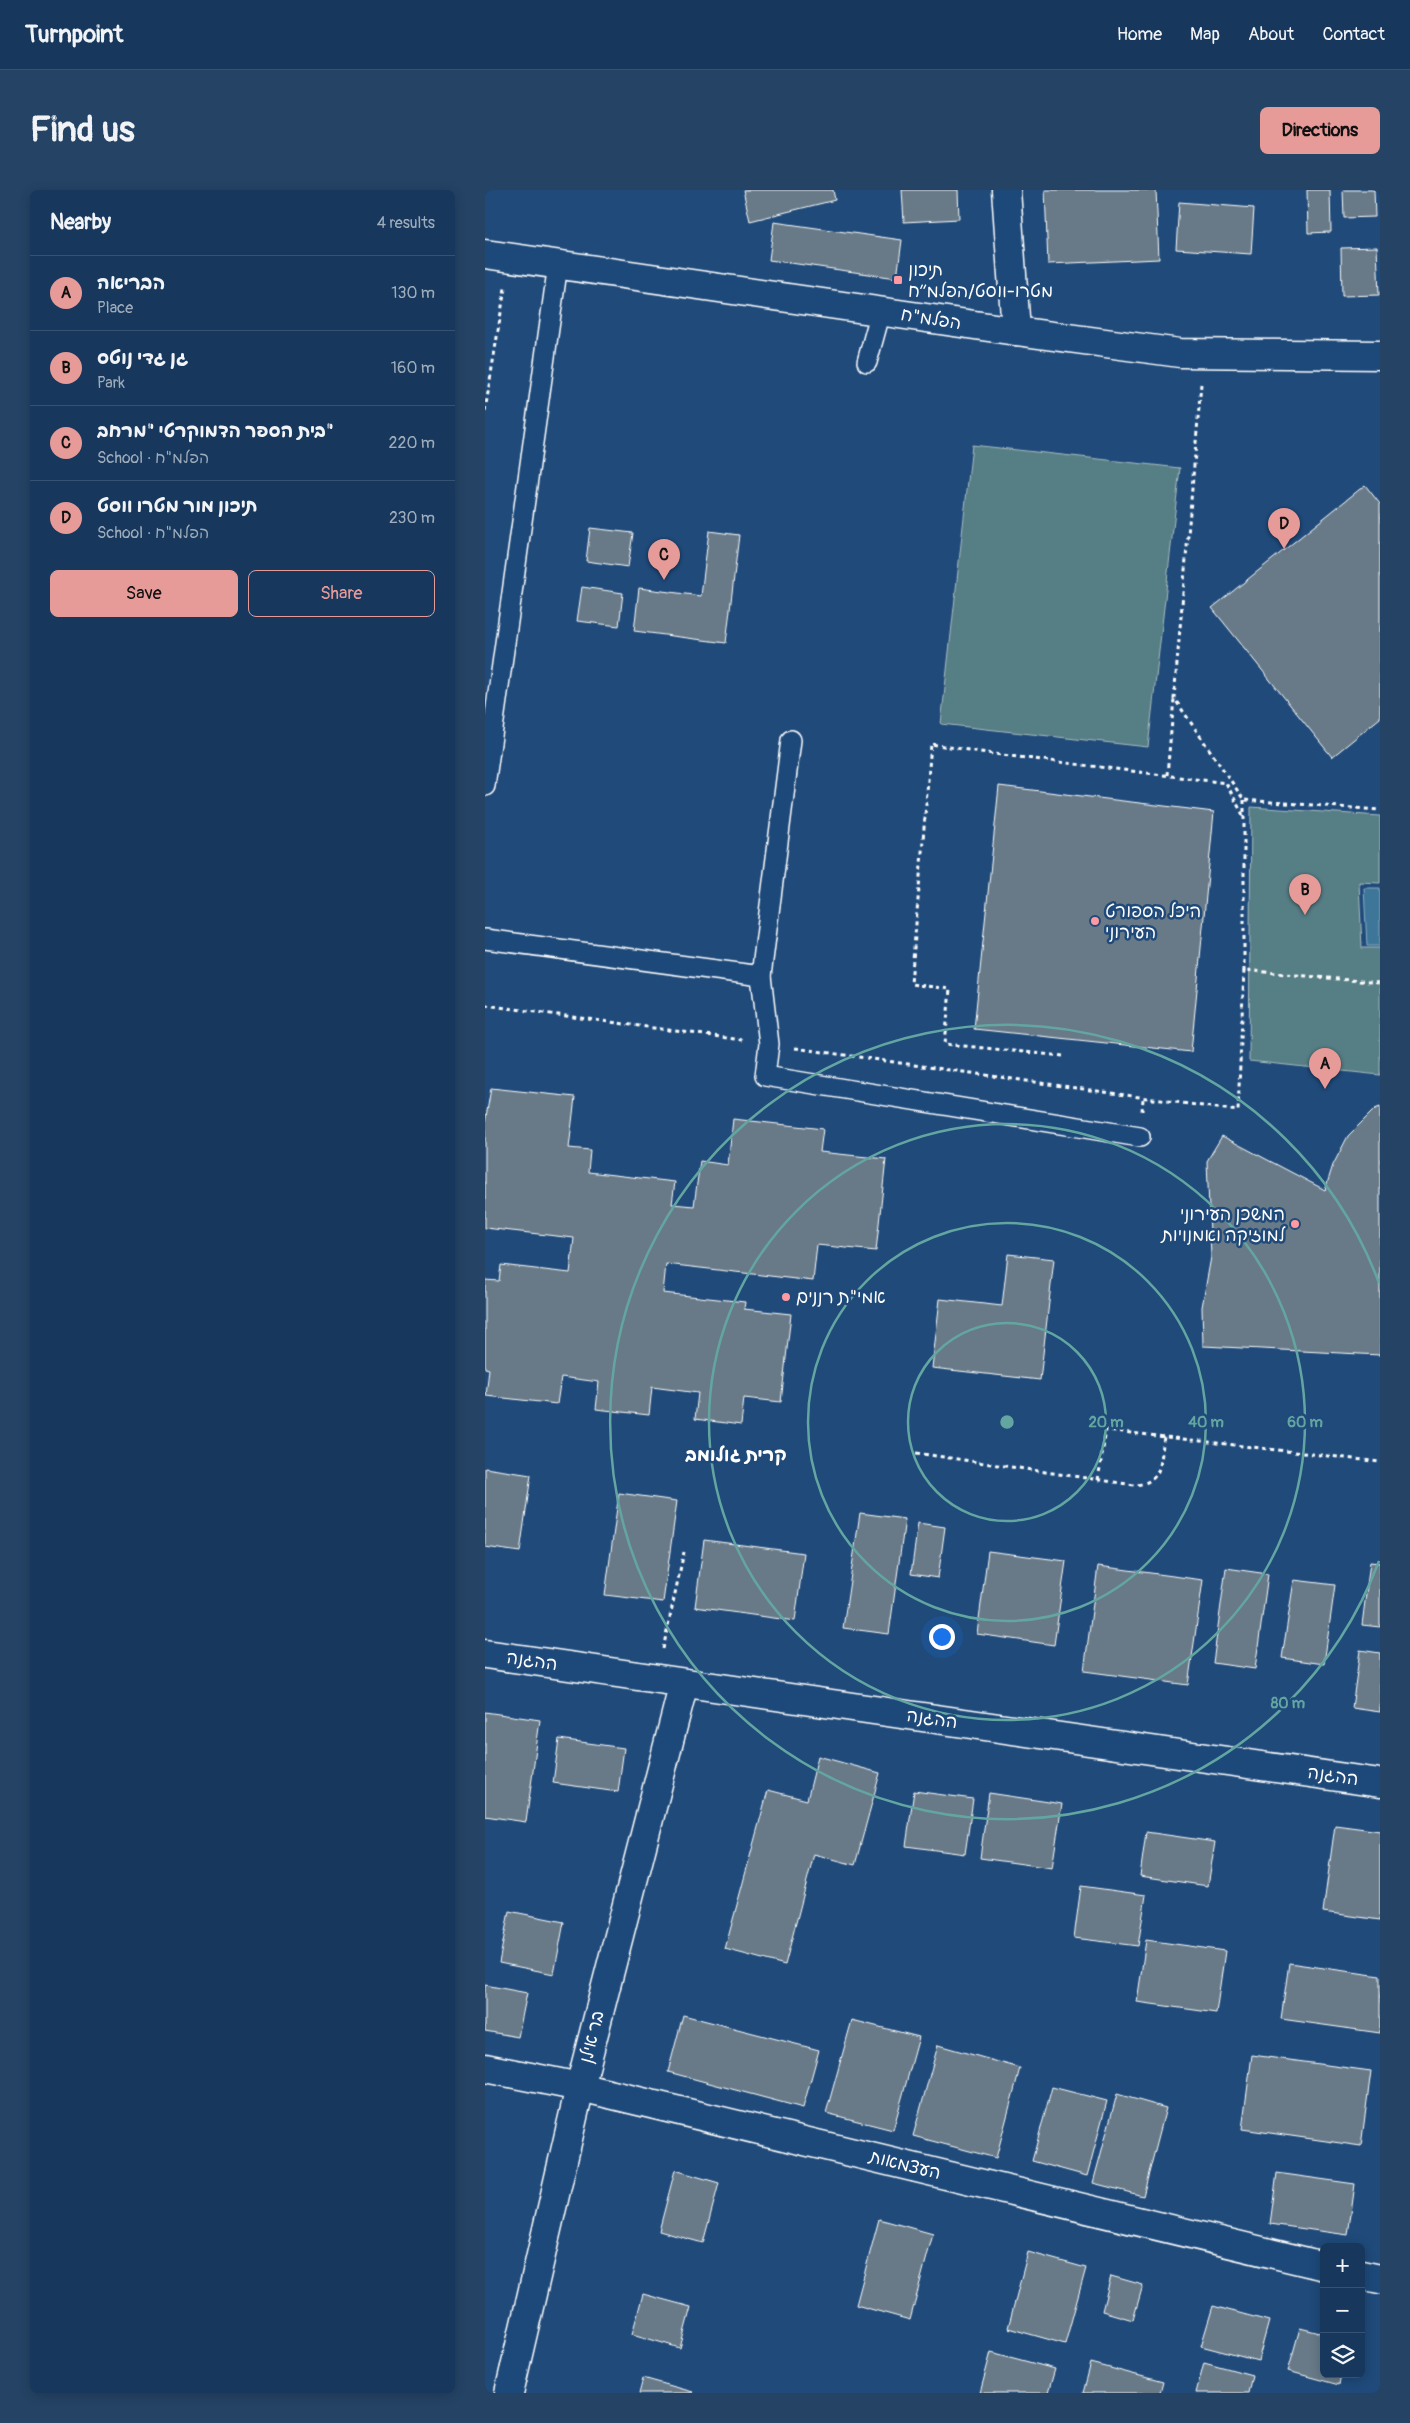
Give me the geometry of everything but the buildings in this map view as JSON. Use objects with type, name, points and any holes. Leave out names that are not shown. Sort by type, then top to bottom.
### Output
[{"type":"street","points":[[1006,190],[1017,331]]},
{"type":"street","name":"הפלמ\"ח","points":[[497,256],[1180,353],[1380,355]]},
{"type":"street","name":"ההגנה","points":[[485,1654],[1380,1783]]},
{"type":"street","name":"בר אילן","points":[[509,2393],[580,2087],[684,1683]]},
{"type":"street","name":"העצמאות","points":[[485,2068],[580,2087],[1320,2265]]},
{"type":"street","points":[[1365,2275],[1380,2279]]},
{"type":"lane","points":[[485,786],[558,264]]},
{"type":"lane","points":[[867,362],[881,311]]},
{"type":"lane","points":[[791,740],[761,976],[769,1044],[765,1076],[1140,1137]]},
{"type":"lane","points":[[485,939],[761,976]]},
{"type":"path","points":[[485,411],[497,256]]},
{"type":"path","points":[[1167,775],[1203,353]]},
{"type":"path","points":[[1174,698],[1244,800],[1244,983]]},
{"type":"path","points":[[1063,1056],[945,1044],[950,989],[911,984],[931,744],[987,753],[1226,783],[1243,815]]},
{"type":"path","points":[[1244,800],[1380,810]]},
{"type":"path","points":[[485,1005],[1238,1111],[1244,970],[1380,983]]},
{"type":"path","points":[[1098,1480],[1106,1430],[1380,1462]]},
{"type":"path","points":[[916,1453],[1134,1485],[1147,1484],[1157,1475],[1164,1437]]},
{"type":"path","points":[[657,1679],[684,1552]]},
{"type":"green space","points":[[972,445],[1180,468],[1148,747],[941,724]]},
{"type":"green space","points":[[1251,807],[1380,816],[1380,883],[1359,882],[1362,948],[1380,948],[1380,1075],[1249,1061]]},
{"type":"water","points":[[1364,888],[1380,888],[1380,946],[1367,946]]},
{"type":"place","name":"תיכון מטרו-ווסט/הפלמ״ח","points":[[898,280]]},
{"type":"place","name":"תיכון מור מטרו ווסט","points":[[1284,549]]},
{"type":"place","name":"בית הספר הדמוקרטי \"מרחב\"","points":[[664,580]]},
{"type":"place","name":"גן גדי נוטס","points":[[1305,915]]},
{"type":"place","name":"היכל הספורט העירוני","points":[[1095,921]]},
{"type":"place","name":"הבריאה","points":[[1325,1089]]},
{"type":"place","name":"המשכן העירוני למוזיקה ואמנויות","points":[[1295,1224]]},
{"type":"place","name":"אמי\"ת רננים","points":[[786,1297]]},
{"type":"district","name":"קרית גולומב","points":[[736,1455]]}]
